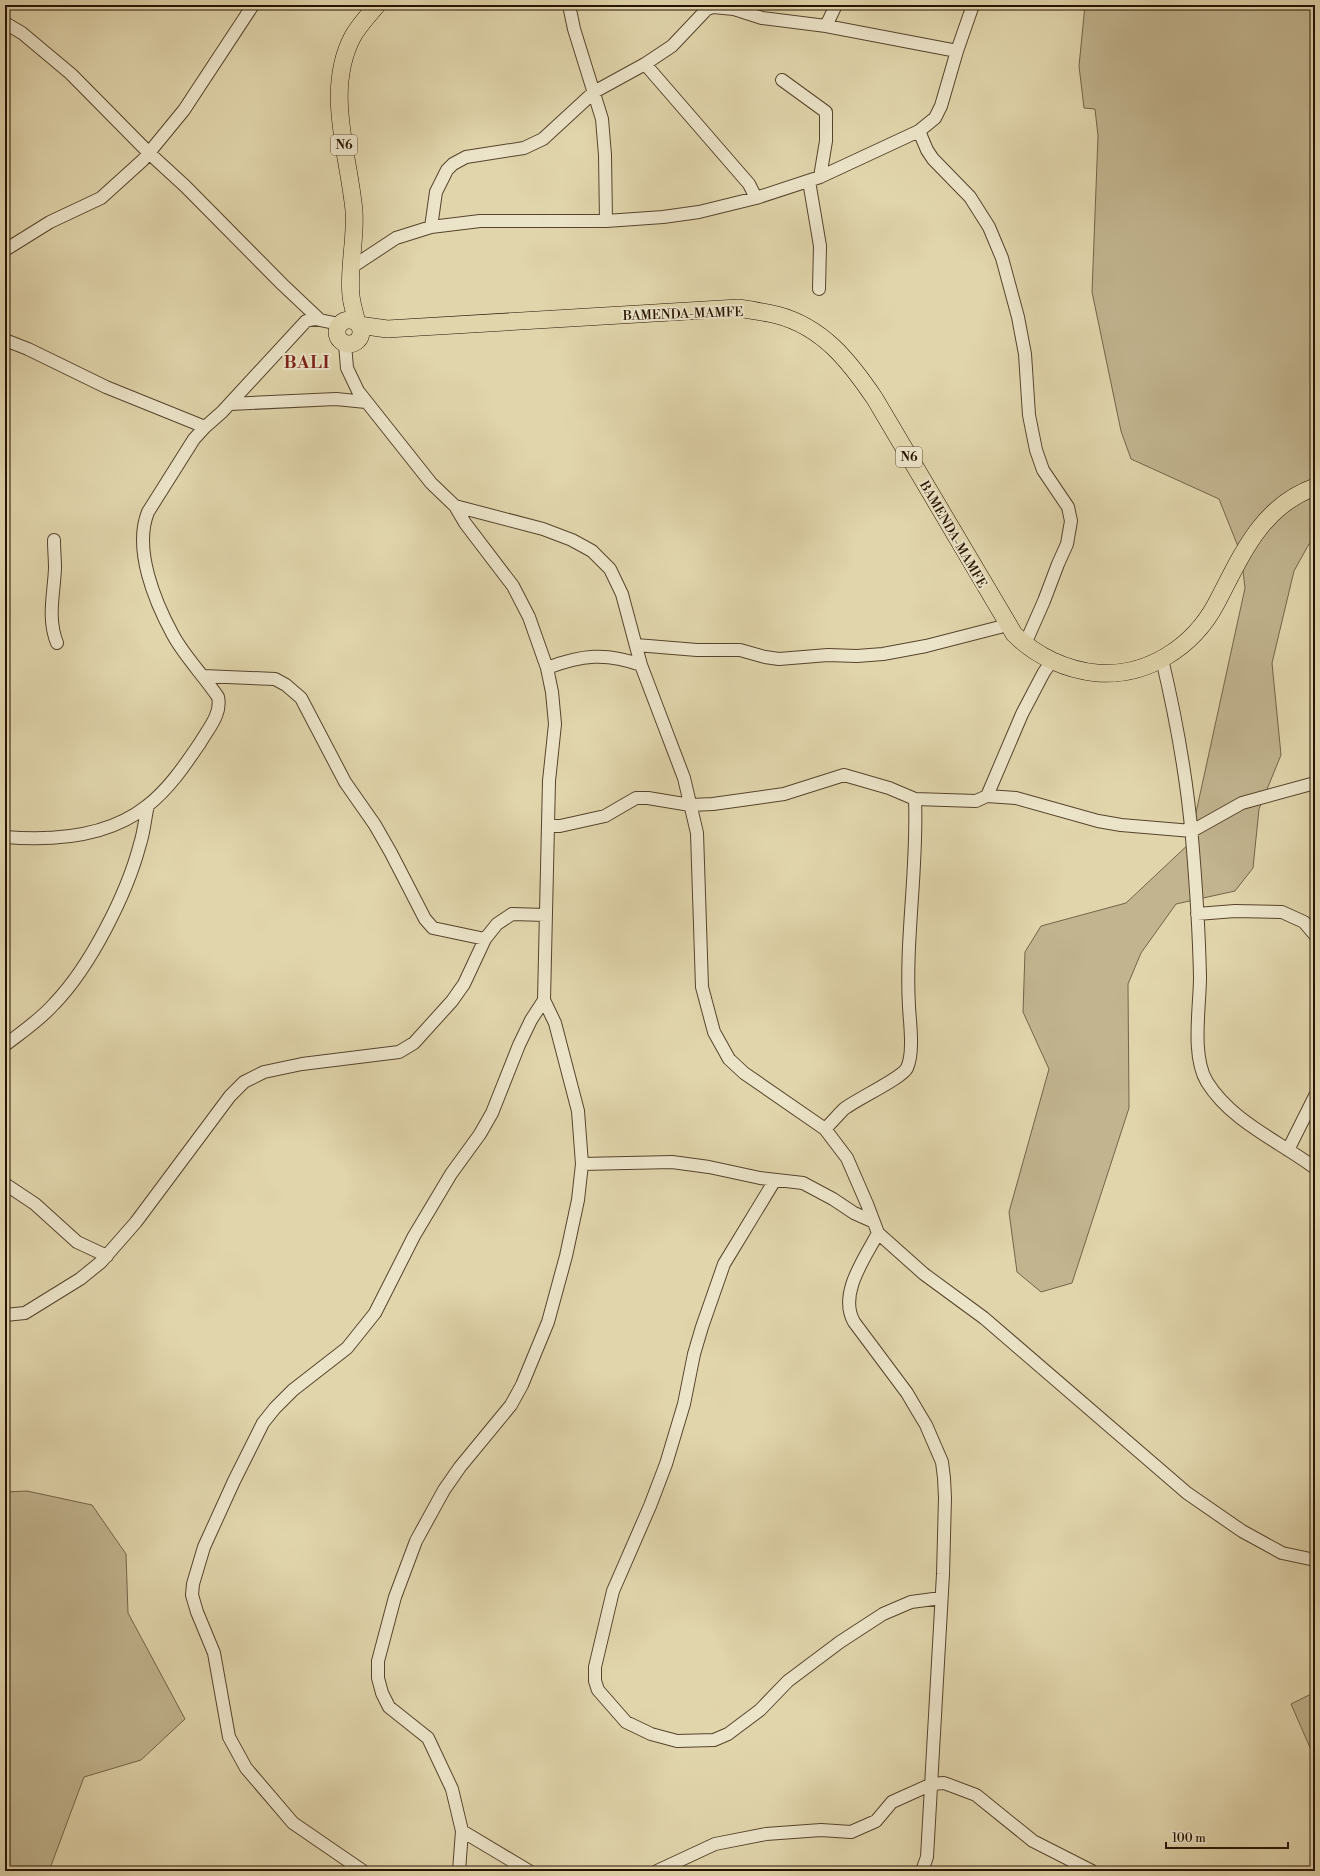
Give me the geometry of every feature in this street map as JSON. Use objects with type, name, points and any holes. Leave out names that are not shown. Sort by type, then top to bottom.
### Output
[{"type":"highway","name":"N6","points":[[350,329],[354,213],[346,169],[340,120],[339,83],[341,67],[353,37],[360,25],[377,5]]},
{"type":"highway","name":"BAMENDA-MAMFE","points":[[350,329],[387,329],[738,308],[779,316],[804,326],[825,339],[854,368],[875,398],[1007,624],[1025,644],[1052,661],[1062,666],[1087,672],[1106,674],[1140,668],[1162,659],[1176,650],[1191,637],[1204,622],[1216,604],[1241,554],[1255,534],[1269,518],[1295,496],[1309,489]]},
{"type":"street","points":[[5,250],[50,222],[101,198],[149,153],[184,110],[253,5]]},
{"type":"street","points":[[569,5],[574,29],[602,119],[606,221]]},
{"type":"street","points":[[826,26],[836,5]]},
{"type":"street","points":[[352,267],[396,238],[431,227],[480,221],[606,221],[663,217],[692,213],[756,198],[815,179],[918,131],[930,123],[938,115],[957,51],[973,5]]},
{"type":"street","points":[[431,227],[436,192],[446,170],[466,157],[524,148],[536,144],[552,132],[564,118],[594,92],[645,64],[672,46],[707,9],[713,7],[734,7],[762,18],[826,26],[957,51]]},
{"type":"street","points":[[5,23],[22,33],[71,74],[149,153],[185,186],[319,319]]},
{"type":"street","points":[[645,64],[749,184],[756,198]]},
{"type":"street","points":[[782,80],[826,112],[826,142],[815,179],[820,246],[819,289]]},
{"type":"street","points":[[918,131],[933,159],[970,197],[989,227],[1002,258],[1018,317],[1024,346],[1029,415],[1036,450],[1043,470],[1068,507],[1071,521],[1067,544],[1025,644]]},
{"type":"street","points":[[5,837],[43,838],[92,832],[118,822],[148,806],[167,787],[187,762],[219,710],[218,697],[174,635],[161,609],[149,575],[142,543],[143,523],[148,512],[191,444],[205,426],[230,404],[306,321],[311,318],[319,319],[350,329],[350,377],[366,402],[431,484],[455,506],[465,523],[513,586],[529,617],[547,668],[552,692],[555,724],[549,781],[544,1000],[554,1023],[572,1084],[578,1111],[582,1164],[578,1200],[566,1256],[548,1322],[522,1385],[511,1405],[460,1467],[433,1507],[416,1541],[395,1597],[378,1661],[378,1678],[382,1693],[389,1706],[428,1738],[452,1789],[462,1831],[459,1871]]},
{"type":"street","points":[[5,340],[28,349],[106,387],[205,426]]},
{"type":"street","points":[[230,404],[336,399],[366,402]]},
{"type":"street","points":[[455,506],[543,529],[572,540],[592,552],[610,569],[627,610],[641,665],[684,778],[696,833],[700,973],[707,1012],[714,1032],[729,1059],[744,1073],[826,1129],[847,1158],[878,1233],[924,1274],[990,1323],[1188,1493],[1242,1531],[1282,1553],[1315,1560]]},
{"type":"street","points":[[54,540],[55,568],[51,600],[52,630],[57,643]]},
{"type":"street","points":[[636,645],[697,650],[740,650],[766,657],[779,658],[828,655],[857,656],[883,654],[926,646],[1007,624]]},
{"type":"street","points":[[547,668],[575,658],[601,656],[630,661],[641,665]]},
{"type":"street","points":[[1162,659],[1180,750],[1192,831],[1200,978],[1198,1042],[1200,1063],[1206,1080],[1219,1100],[1252,1127],[1315,1168]]},
{"type":"street","points":[[987,796],[1033,692],[1052,661]]},
{"type":"street","points":[[203,676],[275,679],[286,685],[301,698],[345,782],[375,825],[425,919],[433,928],[485,939]]},
{"type":"street","points":[[548,826],[560,826],[605,816],[636,798],[648,798],[690,805],[713,804],[784,794],[844,775],[889,788],[915,799],[976,801],[987,796],[1016,798],[1113,824],[1192,831],[1242,803],[1315,783]]},
{"type":"street","points":[[826,1129],[844,1110],[869,1092],[899,1076],[906,1069],[909,1062],[910,1035],[908,984],[916,841],[915,799]]},
{"type":"street","points":[[5,1045],[54,1004],[94,950],[120,899],[136,858],[148,806]]},
{"type":"street","points":[[1197,914],[1235,911],[1282,912],[1304,922],[1315,935]]},
{"type":"street","points":[[5,1315],[25,1313],[80,1279],[107,1256],[136,1222],[230,1096],[244,1082],[264,1072],[282,1068],[399,1052],[414,1043],[460,990],[485,939],[497,924],[512,914],[546,915]]},
{"type":"street","points":[[363,1871],[294,1823],[246,1768],[229,1737],[214,1653],[197,1612],[192,1595],[193,1584],[204,1547],[234,1481],[263,1423],[275,1408],[293,1390],[347,1348],[375,1314],[414,1236],[451,1174],[480,1134],[492,1113],[518,1045],[531,1020],[544,1000]]},
{"type":"street","points":[[1288,1150],[1315,1096]]},
{"type":"street","points":[[582,1164],[672,1162],[775,1180],[803,1183],[833,1198],[854,1213],[872,1221]]},
{"type":"street","points":[[775,1180],[724,1264],[702,1327],[694,1354],[684,1404],[666,1464],[650,1506],[613,1591],[595,1667],[595,1681],[598,1690],[626,1722],[652,1734],[677,1741],[714,1740],[728,1734],[754,1714],[788,1681],[840,1642],[883,1614],[911,1602],[941,1598]]},
{"type":"street","points":[[5,1184],[35,1204],[77,1242],[107,1256]]},
{"type":"street","points":[[878,1233],[852,1286],[848,1313],[907,1393],[926,1425],[942,1462],[945,1498],[928,1857],[922,1871]]},
{"type":"street","points":[[657,1871],[715,1844],[766,1834],[821,1830],[852,1832],[876,1821],[892,1802],[932,1784],[944,1783],[976,1795],[1033,1841],[1092,1871]]},
{"type":"street","points":[[462,1831],[529,1871]]},
{"type":"shaded area","points":[[1085,5],[1315,5],[1315,542],[1309,544],[1294,571],[1272,663],[1281,755],[1259,809],[1253,868],[1235,891],[1176,904],[1141,953],[1128,984],[1129,1108],[1072,1283],[1041,1292],[1017,1272],[1009,1212],[1049,1069],[1023,1012],[1025,952],[1041,926],[1126,903],[1192,841],[1192,831],[1245,588],[1241,554],[1219,499],[1131,459],[1121,431],[1092,292],[1098,136],[1095,109],[1084,108],[1079,66]]},
{"type":"shaded area","points":[[27,1491],[92,1505],[126,1554],[128,1613],[185,1719],[141,1760],[84,1777],[49,1871],[5,1871],[5,1492]]},
{"type":"shaded area","points":[[1315,1692],[1315,1759],[1291,1704]]},
{"type":"district","name":"BALI","points":[[307,362]]}]
